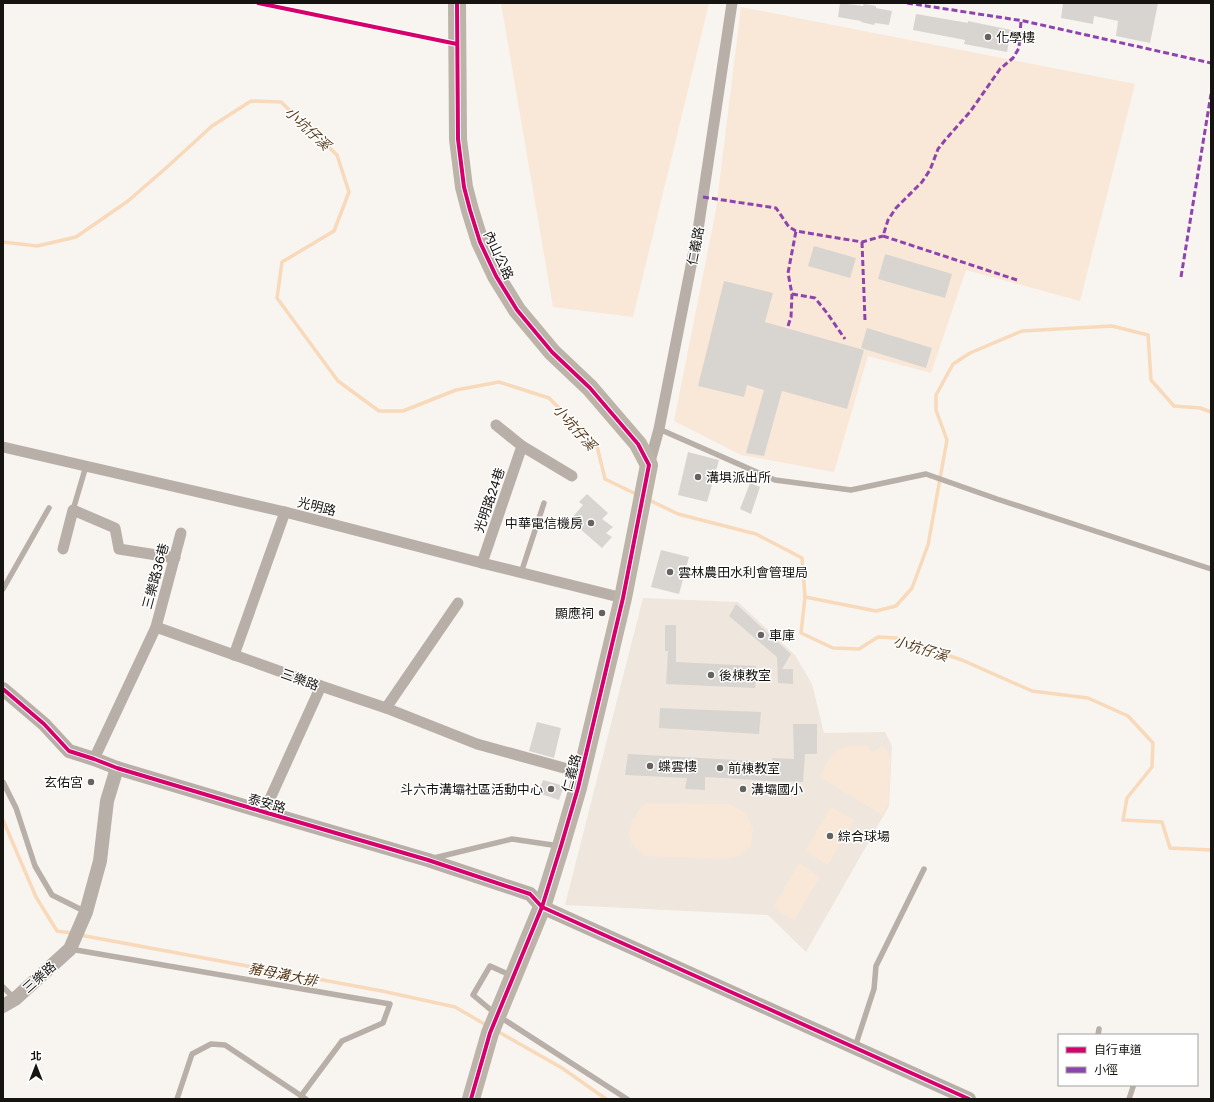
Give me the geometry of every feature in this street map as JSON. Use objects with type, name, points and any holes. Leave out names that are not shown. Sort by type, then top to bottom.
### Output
[{"type":"main road","name":"內山公路","points":[[457,3],[459,147],[464,187],[480,242],[496,276],[517,310],[552,352],[590,388],[618,420],[638,444],[649,465]]},
{"type":"main road","name":"仁義路","points":[[480,1064],[497,1015],[542,907],[582,773],[623,598],[649,465]]},
{"type":"main road","points":[[471,1099],[480,1064]]},
{"type":"main road","points":[[480,1064],[484,1099]]},
{"type":"street","name":"仁義路","points":[[649,465],[659,429],[698,230],[732,3]]},
{"type":"street","points":[[496,425],[522,446],[572,476]]},
{"type":"street","name":"光明路24巷","points":[[482,563],[522,446]]},
{"type":"street","name":"光明路","points":[[3,447],[285,512],[623,598]]},
{"type":"street","points":[[63,549],[73,510],[115,528],[119,549],[175,558]]},
{"type":"street","points":[[234,655],[285,512]]},
{"type":"street","name":"三樂路36巷","points":[[156,627],[181,533]]},
{"type":"street","points":[[386,708],[458,603]]},
{"type":"street","points":[[94,759],[156,627]]},
{"type":"street","name":"三樂路","points":[[156,627],[386,708],[477,744],[582,773]]},
{"type":"street","points":[[264,812],[321,686]]},
{"type":"street","name":"泰安路","points":[[3,689],[44,724],[69,752],[94,759],[117,768],[428,860],[530,894],[542,907],[969,1099]]},
{"type":"street","points":[[71,947],[86,915],[100,861],[107,801],[117,768]]},
{"type":"street","name":"三樂路","points":[[9,1003],[71,947]]},
{"type":"lane","points":[[659,429],[775,480],[851,490],[926,474],[997,499],[1211,569]]},
{"type":"lane","points":[[73,510],[86,466]]},
{"type":"lane","points":[[521,573],[544,503]]},
{"type":"lane","points":[[3,589],[49,508]]},
{"type":"lane","points":[[3,782],[16,808],[35,866],[52,895],[86,915]]},
{"type":"lane","points":[[428,860],[512,839],[561,846]]},
{"type":"lane","points":[[855,1048],[874,989],[876,966],[924,869]]},
{"type":"lane","points":[[71,947],[390,1004],[382,1023],[342,1041],[303,1097],[225,1045],[211,1044],[192,1054],[177,1099]]},
{"type":"lane","points":[[513,977],[490,966],[473,995],[497,1015],[627,1099]]},
{"type":"lane","points":[[3,987],[9,1003]]},
{"type":"lane","points":[[1129,1099],[1133,1086]]},
{"type":"shaded area","points":[[501,3],[709,3],[633,317],[553,307]]},
{"type":"shaded area","points":[[741,7],[1135,84],[1080,301],[966,270],[931,373],[868,356],[834,472],[741,455],[674,421],[716,210]]},
{"type":"shaded area","name":"溝壩國小","points":[[643,598],[738,602],[795,655],[812,684],[824,733],[885,732],[892,746],[889,806],[806,952],[768,915],[565,905]]},
{"type":"shaded area","points":[[848,746],[867,746],[872,752],[884,746],[891,759],[888,805],[882,815],[820,777],[830,758]]},
{"type":"shaded area","points":[[646,803],[729,804],[746,813],[753,829],[751,845],[740,856],[725,859],[644,856],[633,845],[629,833],[634,817]]},
{"type":"shaded area","name":"綜合球場","points":[[831,807],[854,820],[828,865],[805,851]]},
{"type":"shaded area","name":"綜合球場","points":[[799,863],[820,877],[794,921],[773,907]]},
{"type":"building","points":[[840,3],[863,6],[864,4],[892,11],[889,25],[875,23],[874,25],[838,17]]},
{"type":"building","points":[[1063,3],[1158,3],[1150,43],[1116,36],[1118,21],[1094,16],[1093,24],[1061,18]]},
{"type":"building","points":[[916,14],[968,23],[968,21],[1011,30],[1007,52],[964,44],[965,40],[913,30]]},
{"type":"building","points":[[814,246],[856,258],[850,278],[808,266]]},
{"type":"building","points":[[885,254],[952,274],[945,298],[878,279]]},
{"type":"building","points":[[724,281],[773,293],[765,322],[864,350],[847,409],[782,391],[764,456],[746,453],[764,390],[747,385],[744,397],[698,386]]},
{"type":"building","points":[[867,328],[932,348],[926,368],[861,348]]},
{"type":"building","name":"溝埧派出所","points":[[688,452],[719,460],[707,502],[678,495]]},
{"type":"building","points":[[750,483],[760,487],[751,514],[740,509]]},
{"type":"building","name":"中華電信機房","points":[[587,494],[608,513],[602,519],[613,527],[606,533],[612,537],[602,548],[570,520],[583,505],[579,502]]},
{"type":"building","name":"雲林農田水利會管理局","points":[[661,550],[689,557],[679,594],[651,587]]},
{"type":"building","name":"車庫","points":[[736,604],[791,654],[782,669],[793,669],[793,684],[778,683],[777,657],[729,616]]},
{"type":"building","name":"後棟教室","points":[[665,625],[676,625],[676,662],[756,666],[755,688],[666,684],[668,651],[665,651]]},
{"type":"building","points":[[660,708],[761,712],[759,734],[659,728]]},
{"type":"building","points":[[537,722],[561,728],[554,758],[529,751]]},
{"type":"building","points":[[793,724],[817,724],[817,754],[805,754],[803,782],[705,777],[705,790],[685,789],[687,778],[625,775],[628,754],[772,762],[772,758],[794,759]]},
{"type":"building","name":"斗六市溝壩社區活動中心","points":[[543,780],[564,786],[559,800],[538,793]]},
{"type":"waterway","name":"小坑仔溪","points":[[3,242],[37,246],[76,237],[128,201],[212,126],[251,101],[281,102],[337,155],[349,192],[334,231],[282,262],[277,298],[338,381],[379,411],[403,411],[456,390],[499,382],[549,398],[597,446],[605,479],[638,495]]},
{"type":"waterway","points":[[805,597],[876,611],[896,606],[912,588],[928,545],[947,440],[936,410],[936,395],[953,364],[970,353],[1022,331],[1112,326],[1148,335],[1151,380],[1174,406],[1200,408],[1211,412]]},
{"type":"waterway","name":"小坑仔溪","points":[[647,499],[678,514],[756,534],[802,558],[805,597],[801,633],[833,648],[859,649],[878,637],[896,638],[962,660],[1032,691],[1088,698],[1128,716],[1153,743],[1152,767],[1127,798],[1123,820],[1162,822],[1170,848],[1211,850]]},
{"type":"waterway","name":"豬母溝大排","points":[[3,820],[36,897],[57,931],[72,933]]},
{"type":"waterway","name":"豬母溝大排","points":[[80,935],[382,991],[455,1007],[488,1026]]},
{"type":"waterway","name":"豬母溝大排","points":[[497,1031],[562,1068],[606,1099]]},
{"type":"marked path","points":[[907,3],[1024,21],[1211,63]]},
{"type":"marked path","points":[[1017,280],[883,236],[888,220],[896,208],[922,182],[930,170],[938,149],[970,112],[1000,69],[1013,58],[1019,48],[1021,21]]},
{"type":"marked path","points":[[1181,277],[1211,94]]},
{"type":"marked path","points":[[703,197],[776,208],[789,227],[796,231],[862,242],[883,236]]},
{"type":"marked path","points":[[788,326],[791,317],[792,294],[788,273],[796,231]]},
{"type":"marked path","points":[[862,242],[865,320]]},
{"type":"marked path","points":[[792,294],[815,298],[845,339]]},
{"type":"cycle path","points":[[258,3],[457,44]]},
{"type":"cycle path","points":[[457,3],[458,139],[464,187],[480,242],[496,276],[517,310],[552,352],[590,388],[638,444],[649,465],[623,598],[578,788],[542,907],[490,1033],[471,1099]]},
{"type":"cycle path","points":[[3,689],[44,724],[69,751],[117,768],[428,860],[530,894],[542,907],[969,1099]]},
{"type":"place","name":"化學樓","points":[[988,37]]},
{"type":"place","name":"溝埧派出所","points":[[698,477]]},
{"type":"place","name":"中華電信機房","points":[[591,523]]},
{"type":"place","name":"雲林農田水利會管理局","points":[[670,572]]},
{"type":"place","name":"顯應祠","points":[[602,613]]},
{"type":"place","name":"車庫","points":[[761,635]]},
{"type":"place","name":"後棟教室","points":[[711,675]]},
{"type":"place","name":"蝶雲樓","points":[[650,766]]},
{"type":"place","name":"前棟教室","points":[[720,768]]},
{"type":"place","name":"玄佑宮","points":[[91,782]]},
{"type":"place","name":"斗六市溝壩社區活動中心","points":[[551,789]]},
{"type":"place","name":"溝壩國小","points":[[743,789]]},
{"type":"place","name":"綜合球場","points":[[830,836]]}]
